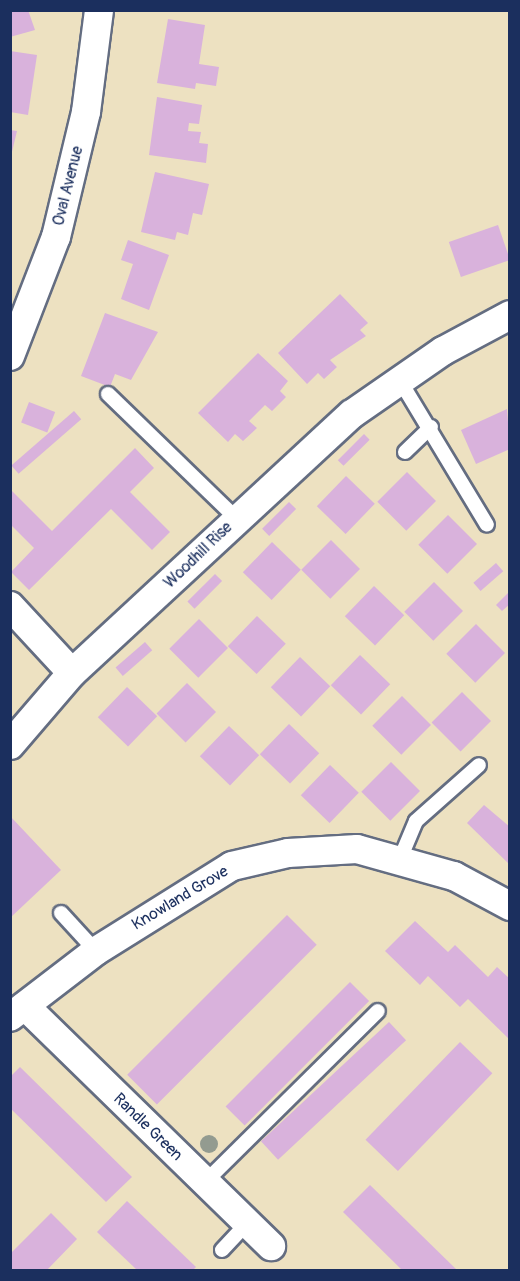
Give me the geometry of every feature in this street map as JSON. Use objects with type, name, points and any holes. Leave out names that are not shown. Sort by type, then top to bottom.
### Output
[{"type":"street","name":"Oval Avenue","points":[[10,356],[56,237],[86,112],[99,10]]},
{"type":"street","name":"Woodhill Rise","points":[[10,745],[72,673],[236,518],[399,379],[510,315]]},
{"type":"street","points":[[10,606],[72,673]]},
{"type":"street","name":"Knowland Grove","points":[[18,1012],[96,951],[232,866],[288,853],[357,849],[400,859],[454,876],[510,906]]},
{"type":"street","name":"Randle Green","points":[[18,1012],[205,1182],[271,1246]]},
{"type":"lane","points":[[399,379],[431,428],[488,525]]},
{"type":"lane","points":[[108,394],[236,518]]},
{"type":"lane","points":[[405,452],[431,428]]},
{"type":"lane","points":[[400,859],[416,821],[480,765]]},
{"type":"lane","points":[[61,913],[96,951]]},
{"type":"lane","points":[[205,1182],[378,1011]]},
{"type":"lane","points":[[222,1250],[247,1223]]},
{"type":"building","points":[[10,10],[28,10],[35,30],[10,37]]},
{"type":"building","points":[[168,19],[205,25],[199,64],[219,67],[216,86],[196,83],[195,89],[157,83]]},
{"type":"building","points":[[10,51],[37,55],[28,115],[10,112]]},
{"type":"building","points":[[157,97],[202,105],[199,124],[189,123],[188,131],[201,132],[199,143],[208,144],[206,163],[149,155]]},
{"type":"building","points":[[10,130],[17,131],[11,156],[10,156]]},
{"type":"building","points":[[155,172],[209,184],[202,215],[193,213],[188,235],[177,232],[175,240],[141,232]]},
{"type":"building","points":[[498,225],[510,260],[461,277],[449,242]]},
{"type":"building","points":[[128,240],[169,255],[149,310],[121,299],[133,264],[121,260]]},
{"type":"building","points":[[340,294],[368,323],[360,330],[366,336],[330,360],[337,367],[324,379],[318,373],[307,384],[278,353]]},
{"type":"building","points":[[105,313],[158,332],[131,380],[115,374],[110,387],[81,376]]},
{"type":"building","points":[[258,353],[288,381],[280,391],[286,397],[272,411],[265,405],[249,421],[257,428],[243,441],[235,434],[228,442],[198,413]]},
{"type":"building","points":[[29,402],[55,412],[47,433],[21,423]]},
{"type":"building","points":[[507,409],[510,449],[476,464],[461,430]]},
{"type":"building","points":[[74,411],[81,419],[19,474],[11,465]]},
{"type":"building","points":[[364,434],[370,440],[343,466],[338,460]]},
{"type":"building","points":[[135,448],[154,468],[130,492],[170,532],[152,550],[111,509],[29,590],[11,572],[34,548],[10,524],[10,489],[52,531]]},
{"type":"building","points":[[407,472],[436,501],[406,531],[377,502]]},
{"type":"building","points":[[346,476],[375,504],[346,534],[317,506]]},
{"type":"building","points":[[289,502],[296,509],[269,536],[262,529]]},
{"type":"building","points":[[448,515],[477,544],[447,574],[418,545]]},
{"type":"building","points":[[331,540],[360,569],[330,599],[301,570]]},
{"type":"building","points":[[272,542],[301,570],[272,600],[243,572]]},
{"type":"building","points":[[496,563],[503,571],[481,591],[473,583]]},
{"type":"building","points":[[215,574],[222,581],[194,609],[187,602]]},
{"type":"building","points":[[434,582],[463,611],[433,641],[404,612]]},
{"type":"building","points":[[374,586],[404,615],[375,645],[345,616]]},
{"type":"building","points":[[510,591],[510,604],[502,611],[496,605]]},
{"type":"building","points":[[257,616],[286,644],[257,674],[228,646]]},
{"type":"building","points":[[199,619],[228,648],[198,678],[169,649]]},
{"type":"building","points":[[476,624],[505,653],[475,683],[446,654]]},
{"type":"building","points":[[145,642],[152,650],[123,676],[116,668]]},
{"type":"building","points":[[360,655],[390,684],[361,714],[331,685]]},
{"type":"building","points":[[300,657],[330,686],[301,716],[271,687]]},
{"type":"building","points":[[187,683],[216,712],[186,742],[157,713]]},
{"type":"building","points":[[127,687],[157,716],[128,746],[98,717]]},
{"type":"building","points":[[462,692],[491,721],[461,751],[432,722]]},
{"type":"building","points":[[402,696],[431,725],[401,755],[372,726]]},
{"type":"building","points":[[289,724],[319,753],[290,783],[260,754]]},
{"type":"building","points":[[229,726],[259,755],[230,785],[200,756]]},
{"type":"building","points":[[391,762],[420,791],[390,821],[361,792]]},
{"type":"building","points":[[330,765],[359,793],[330,823],[301,795]]},
{"type":"building","points":[[484,805],[510,827],[510,865],[467,823]]},
{"type":"building","points":[[10,816],[61,870],[10,918]]},
{"type":"building","points":[[287,915],[317,945],[157,1105],[127,1075]]},
{"type":"building","points":[[415,921],[448,952],[455,945],[488,977],[497,967],[510,979],[510,1040],[468,999],[460,1007],[428,976],[420,985],[385,951]]},
{"type":"building","points":[[350,982],[369,1001],[245,1126],[226,1106]]},
{"type":"building","points":[[389,1022],[406,1040],[278,1160],[261,1141]]},
{"type":"building","points":[[460,1042],[492,1073],[398,1171],[366,1140]]},
{"type":"building","points":[[20,1067],[132,1177],[106,1202],[10,1108],[10,1077]]},
{"type":"building","points":[[370,1185],[457,1270],[402,1270],[343,1212]]},
{"type":"building","points":[[127,1201],[196,1267],[193,1270],[137,1270],[97,1232]]},
{"type":"building","points":[[51,1213],[77,1239],[47,1270],[10,1270],[10,1254]]}]
